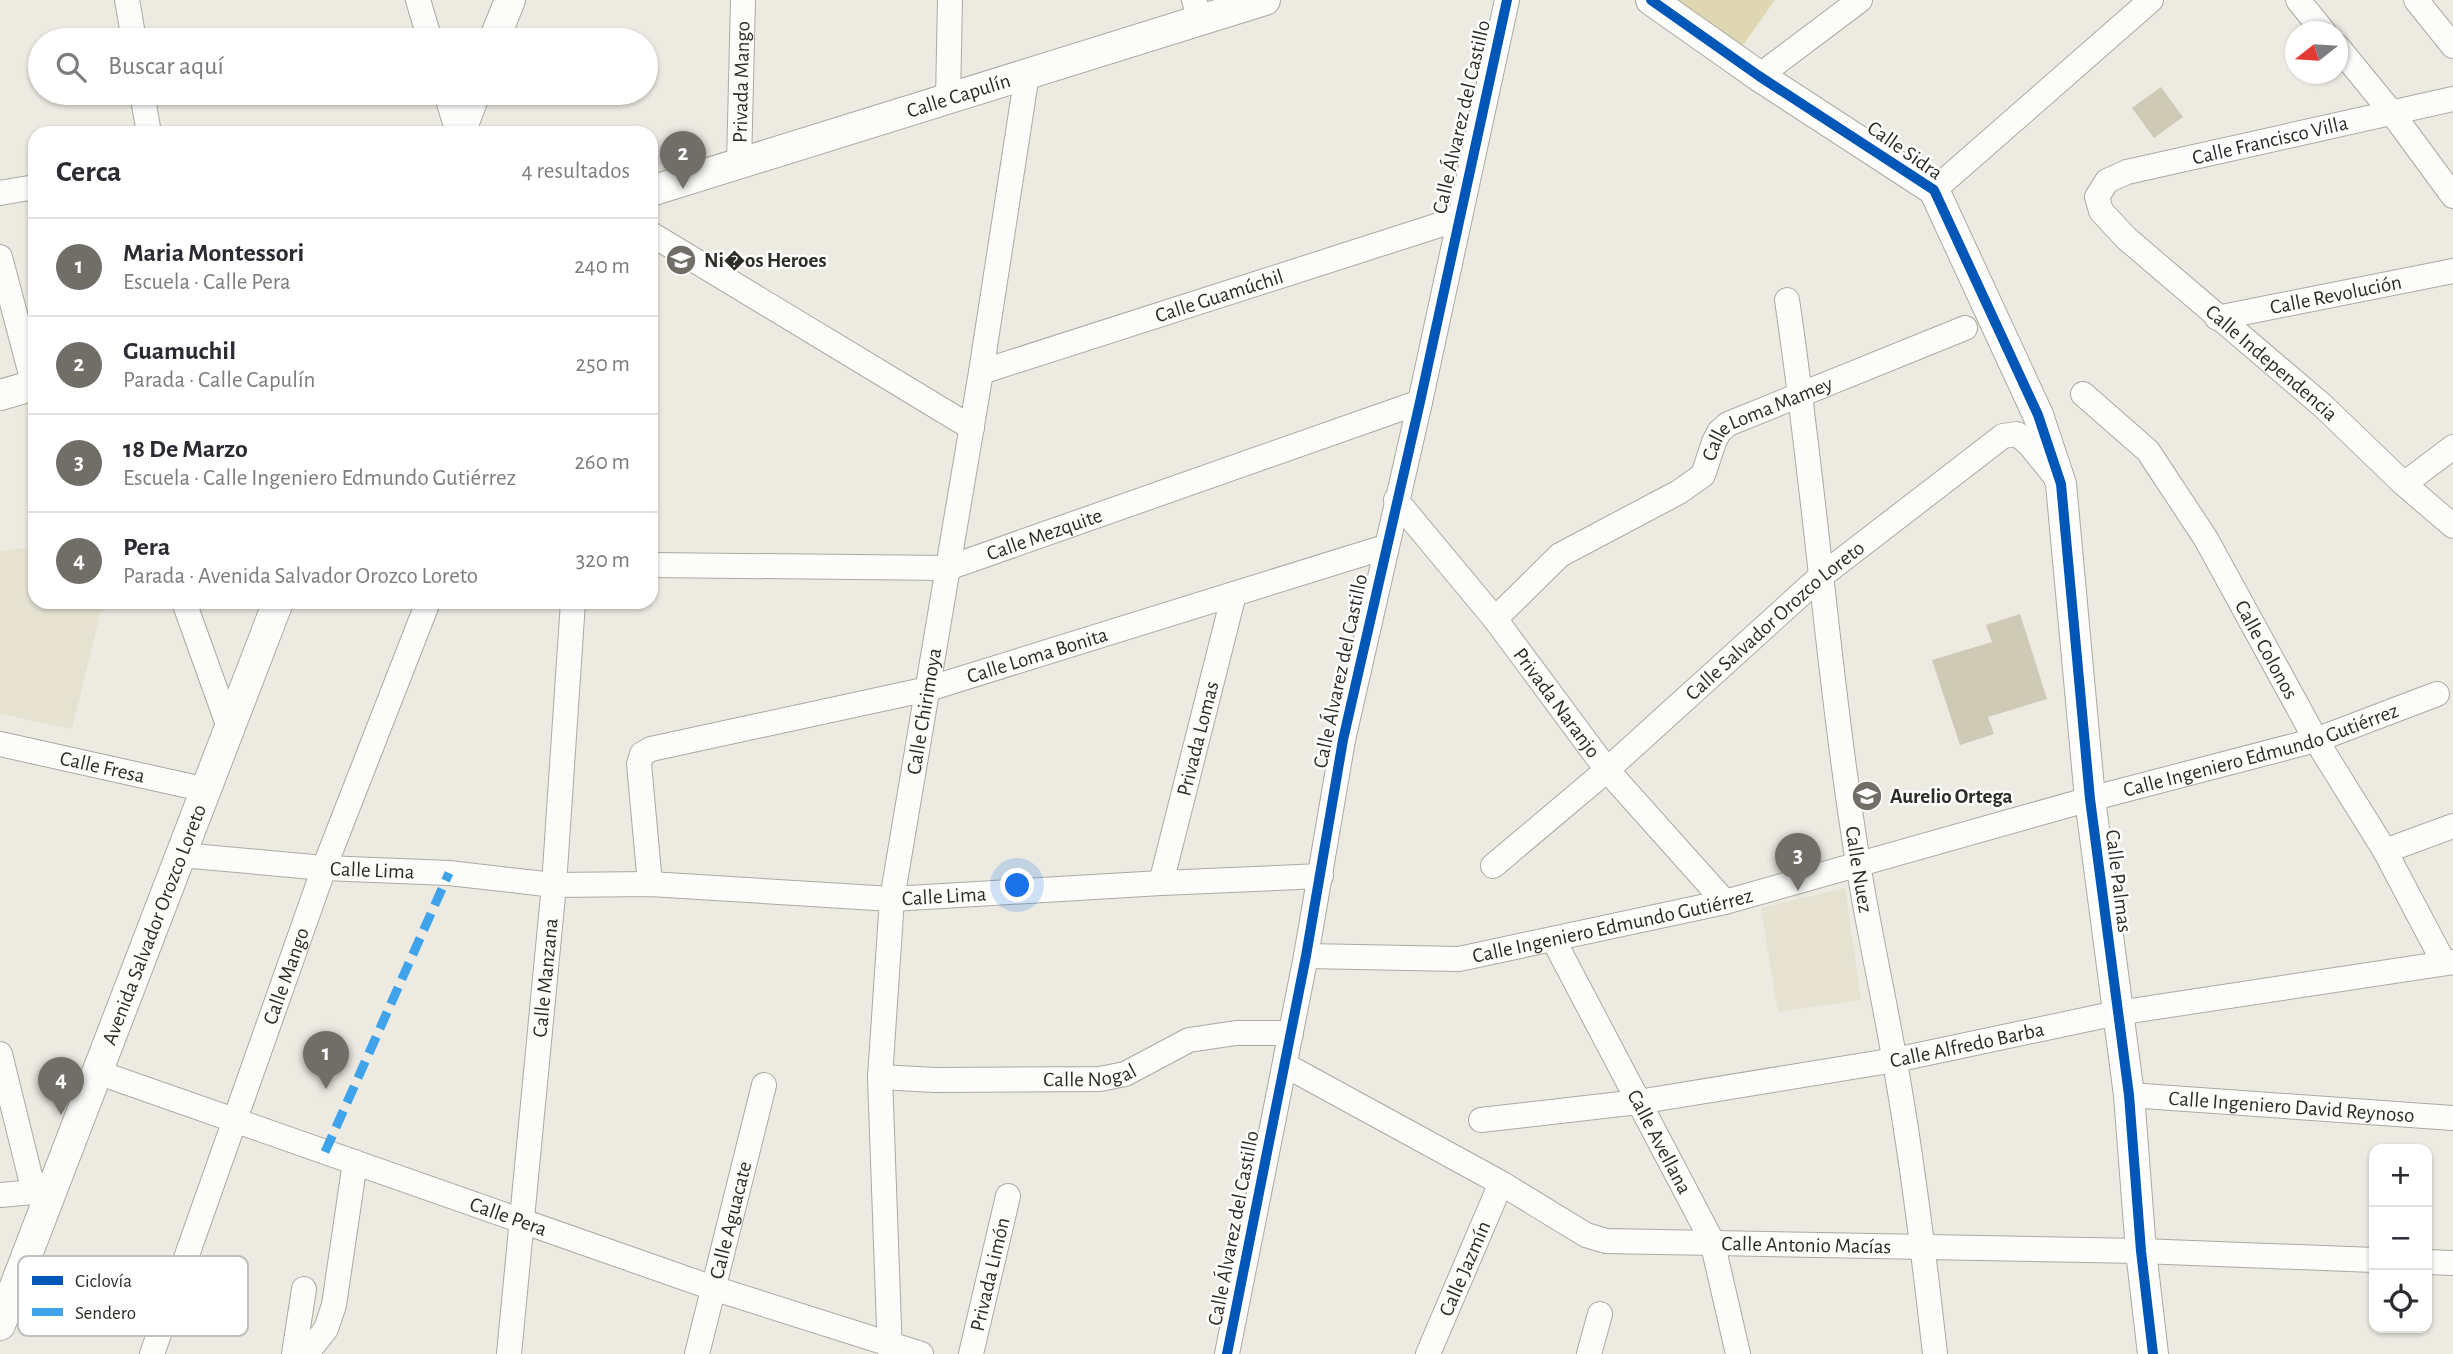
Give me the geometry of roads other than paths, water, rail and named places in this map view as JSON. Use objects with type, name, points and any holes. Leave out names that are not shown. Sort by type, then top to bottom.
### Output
[{"type":"street","points":[[127,0],[132,28]]},
{"type":"street","points":[[418,0],[426,28]]},
{"type":"street","points":[[499,28],[510,0]]},
{"type":"street","name":"Privada Mango","points":[[740,164],[743,0]]},
{"type":"street","points":[[948,99],[950,0]]},
{"type":"street","name":"Calle Capulín","points":[[658,189],[1027,74],[1197,10],[1265,0]]},
{"type":"street","name":"Calle Álvarez del Castillo","points":[[1227,1354],[1306,956],[1343,740],[1507,0]]},
{"type":"street","name":"Calle Sidra","points":[[1651,0],[1759,76],[1934,190],[2038,415]]},
{"type":"street","points":[[1759,76],[1860,0]]},
{"type":"street","points":[[1934,190],[2151,0]]},
{"type":"street","points":[[2298,0],[2316,21]]},
{"type":"street","points":[[2416,0],[2453,46]]},
{"type":"street","points":[[2348,60],[2392,113],[2453,196]]},
{"type":"street","name":"Calle Chirimoya","points":[[890,1349],[880,1077],[892,899],[972,428],[1027,74]]},
{"type":"street","name":"Calle Francisco Villa","points":[[2096,197],[2108,181],[2127,172],[2453,99]]},
{"type":"street","points":[[144,105],[148,126]]},
{"type":"street","points":[[450,105],[457,126]]},
{"type":"street","points":[[462,126],[470,105]]},
{"type":"street","points":[[0,193],[28,188]]},
{"type":"street","name":"Calle Independencia","points":[[2096,197],[2101,211],[2126,238],[2323,407],[2404,484],[2453,526]]},
{"type":"street","name":"Calle Guamúchil","points":[[981,372],[1458,219]]},
{"type":"street","points":[[658,238],[972,428]]},
{"type":"street","points":[[0,257],[28,362]]},
{"type":"street","name":"Calle Revolución","points":[[2217,318],[2453,271]]},
{"type":"street","name":"Calle Nuez","points":[[1787,300],[1858,863],[1895,1060],[1923,1246],[1935,1354]]},
{"type":"street","name":"Calle Loma Mamey","points":[[1495,618],[1560,555],[1679,492],[1703,475],[1714,442],[1719,432],[1728,424],[1965,328]]},
{"type":"street","points":[[0,396],[28,387]]},
{"type":"street","name":"Calle Colonos","points":[[2083,394],[2148,451],[2206,539],[2316,740],[2385,851],[2449,963]]},
{"type":"street","name":"Calle Mezquite","points":[[658,565],[948,568],[1420,402]]},
{"type":"street","name":"Calle Palmas","points":[[2038,415],[2062,484],[2090,799],[2129,1095],[2141,1251],[2153,1354]]},
{"type":"street","name":"Calle Salvador Orozco Loreto","points":[[1493,866],[1607,769],[1820,577],[2009,434],[2024,438],[2062,484]]},
{"type":"street","points":[[2404,484],[2453,447]]},
{"type":"street","name":"Privada Naranjo","points":[[1396,500],[1495,618],[1607,769],[1725,902]]},
{"type":"street","name":"Calle Loma Bonita","points":[[650,884],[639,764],[642,754],[651,749],[928,690],[1385,547]]},
{"type":"street","name":"Privada Lomas","points":[[1161,883],[1234,594]]},
{"type":"street","points":[[187,609],[230,730]]},
{"type":"street","name":"Avenida Salvador Orozco Loreto","points":[[22,1256],[41,1196],[97,1072],[275,609]]},
{"type":"street","name":"Calle Mango","points":[[186,1256],[324,868],[426,609]]},
{"type":"street","name":"Calle Manzana","points":[[509,1354],[554,885],[573,609]]},
{"type":"street","name":"Calle Ingeniero Edmundo Gutiérrez","points":[[1306,956],[1459,959],[1725,902],[2090,799],[2316,740],[2437,694]]},
{"type":"street","name":"Calle Fresa","points":[[0,744],[207,790]]},
{"type":"street","points":[[2385,851],[2453,827]]},
{"type":"street","name":"Calle Lima","points":[[181,855],[324,868],[449,873],[554,885],[650,884],[892,899],[1321,876]]},
{"type":"street","name":"Calle Avellana","points":[[1553,939],[1712,1241],[1738,1354]]},
{"type":"street","name":"Calle Alfredo Barba","points":[[1481,1120],[1638,1102],[1895,1060],[2117,1013],[2449,963]]},
{"type":"street","name":"Calle Nogal","points":[[880,1077],[935,1080],[1100,1079],[1125,1074],[1189,1040],[1236,1033],[1291,1033]]},
{"type":"street","points":[[0,1054],[41,1196],[0,1195]]},
{"type":"street","name":"Calle Antonio Macías","points":[[1285,1065],[1501,1183],[1586,1235],[1606,1241],[2141,1251],[2369,1260]]},
{"type":"street","name":"Calle Pera","points":[[97,1072],[890,1349],[921,1354]]},
{"type":"street","name":"Calle Aguacate","points":[[696,1354],[764,1085]]},
{"type":"street","name":"Calle Ingeniero David Reynoso","points":[[2129,1095],[2453,1118]]},
{"type":"street","points":[[306,1354],[326,1329],[334,1305],[355,1162]]},
{"type":"street","name":"Calle Jazmín","points":[[1428,1354],[1501,1183]]},
{"type":"street","name":"Privada Limón","points":[[971,1354],[1008,1196]]},
{"type":"street","points":[[2432,1262],[2453,1263]]},
{"type":"street","name":"Avenida Salvador Orozco Loreto","points":[[0,1325],[18,1268]]},
{"type":"street","points":[[294,1354],[304,1289]]},
{"type":"street","points":[[1589,1354],[1600,1314]]},
{"type":"street","name":"Calle Mango","points":[[152,1354],[158,1336]]},
{"type":"place","name":"Guamuchil","points":[[683,189]]},
{"type":"place","name":"Ni�os Heroes","points":[[681,260]]},
{"type":"place","name":"Aurelio Ortega","points":[[1867,796]]},
{"type":"place","name":"18 De Marzo","points":[[1798,891]]},
{"type":"place","name":"Maria Montessori","points":[[326,1089]]},
{"type":"place","name":"Pera","points":[[61,1115]]}]
